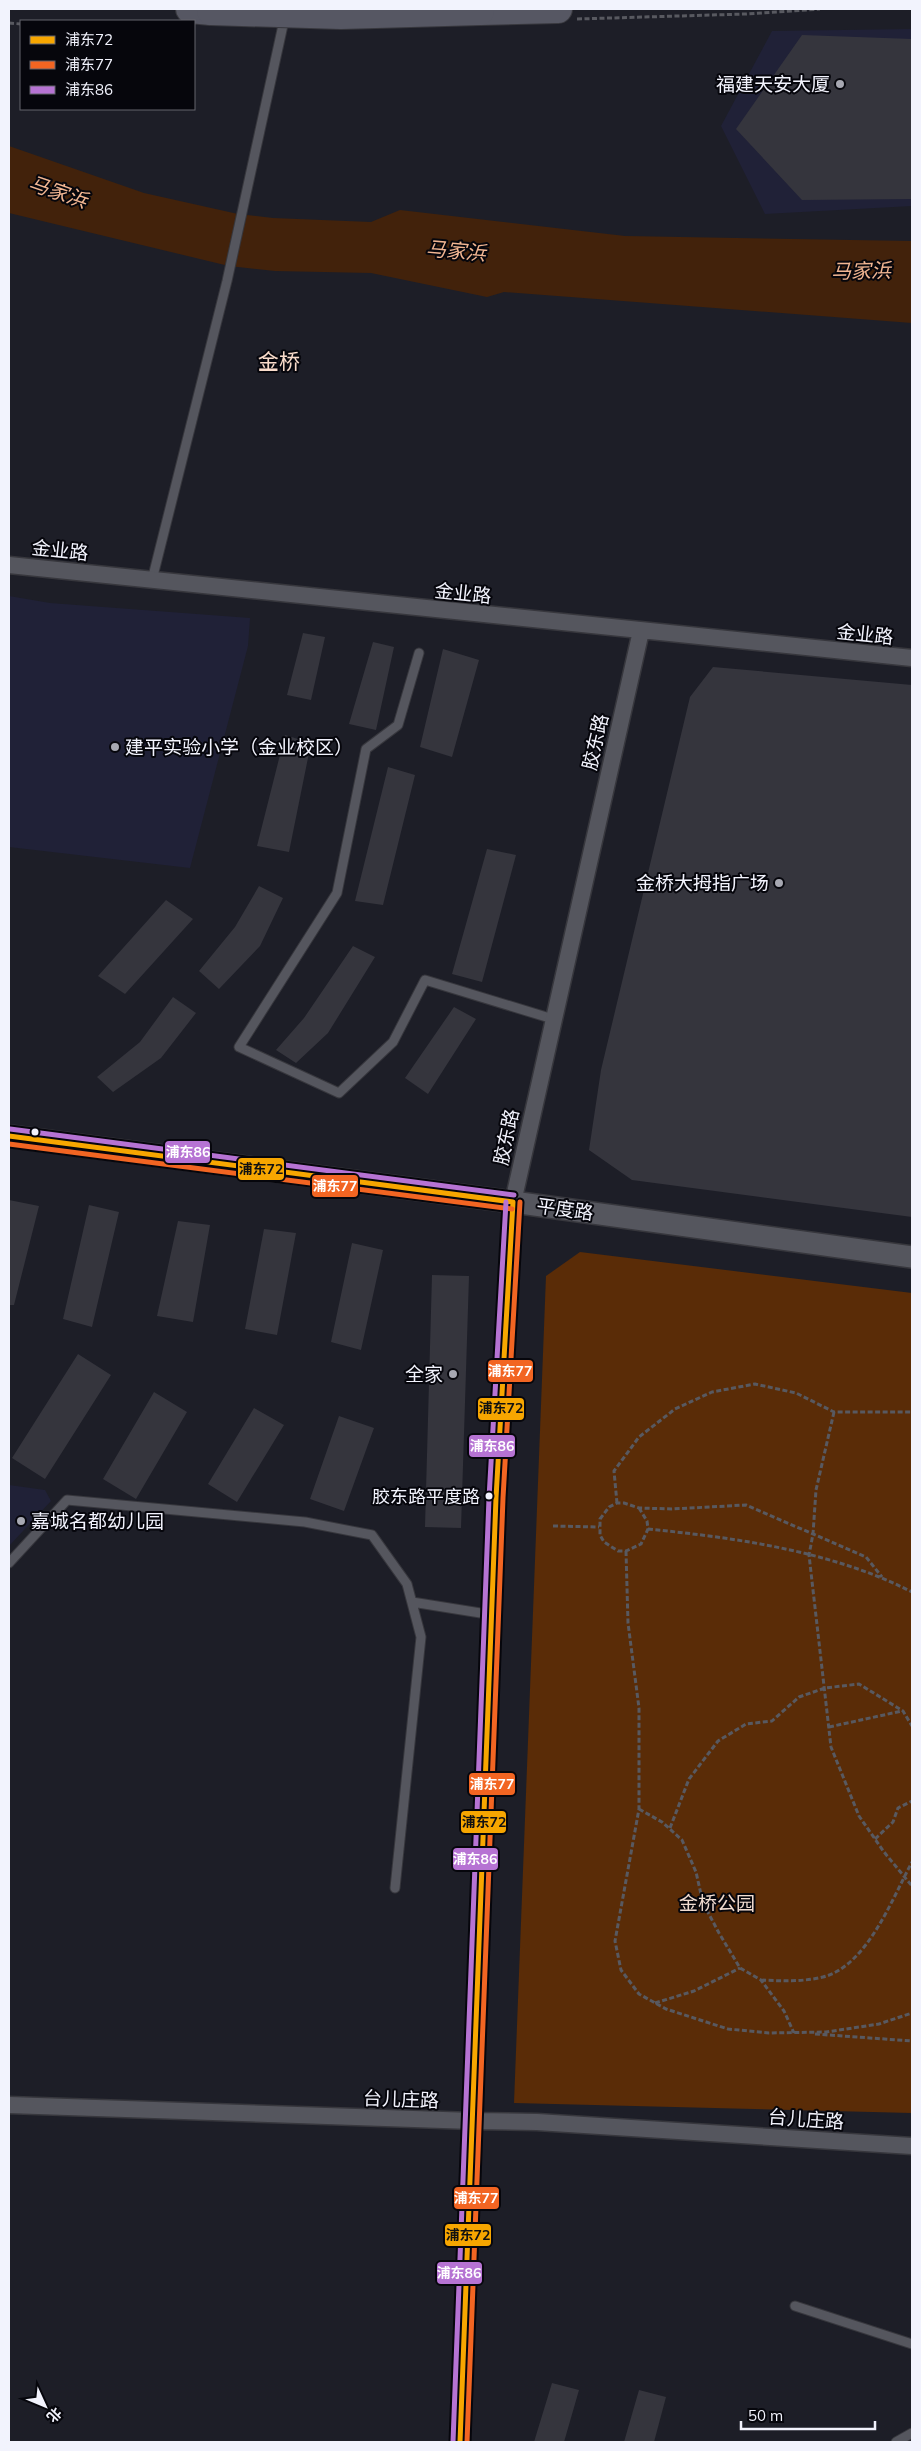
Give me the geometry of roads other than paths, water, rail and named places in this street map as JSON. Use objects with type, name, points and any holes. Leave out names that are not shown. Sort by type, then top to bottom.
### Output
[{"type":"highway","points":[[190,9],[341,15],[558,9]]},
{"type":"street","name":"金业路","points":[[9,565],[641,632],[912,658]]},
{"type":"street","name":"胶东路","points":[[460,2442],[498,1468],[512,1202],[641,632]]},
{"type":"street","name":"平度路","points":[[9,1136],[912,1257]]},
{"type":"street","name":"台儿庄路","points":[[9,2105],[472,2122],[537,2122],[912,2146]]},
{"type":"lane","points":[[152,580],[228,281],[287,9]]},
{"type":"lane","points":[[418,654],[398,725],[366,749],[337,893],[239,1047],[339,1093],[393,1042],[425,980],[553,1019]]},
{"type":"lane","points":[[9,1563],[67,1500],[295,1521],[372,1535],[407,1584],[421,1637],[395,1888]]},
{"type":"lane","points":[[412,1602],[493,1615]]},
{"type":"lane","points":[[795,2306],[912,2344]]},
{"type":"lane","points":[[896,2442],[912,2433]]},
{"type":"water","name":"马家浜","points":[[9,146],[144,193],[238,214],[273,218],[371,222],[400,210],[625,236],[912,241],[912,323],[504,292],[487,297],[371,273],[275,271],[229,266],[9,213]]},
{"type":"place","name":"福建天安大厦","points":[[840,84]]},
{"type":"place","name":"建平实验小学（金业校区）","points":[[115,747]]},
{"type":"place","name":"金桥大拇指广场","points":[[779,883]]},
{"type":"place","name":"全家","points":[[453,1374]]},
{"type":"place","name":"胶东路平度路","points":[[489,1496]]},
{"type":"place","name":"嘉城名都幼儿园","points":[[21,1521]]},
{"type":"district","name":"金桥","points":[[279,362]]},
{"type":"park label","name":"金桥公园","points":[[717,1903]]}]
